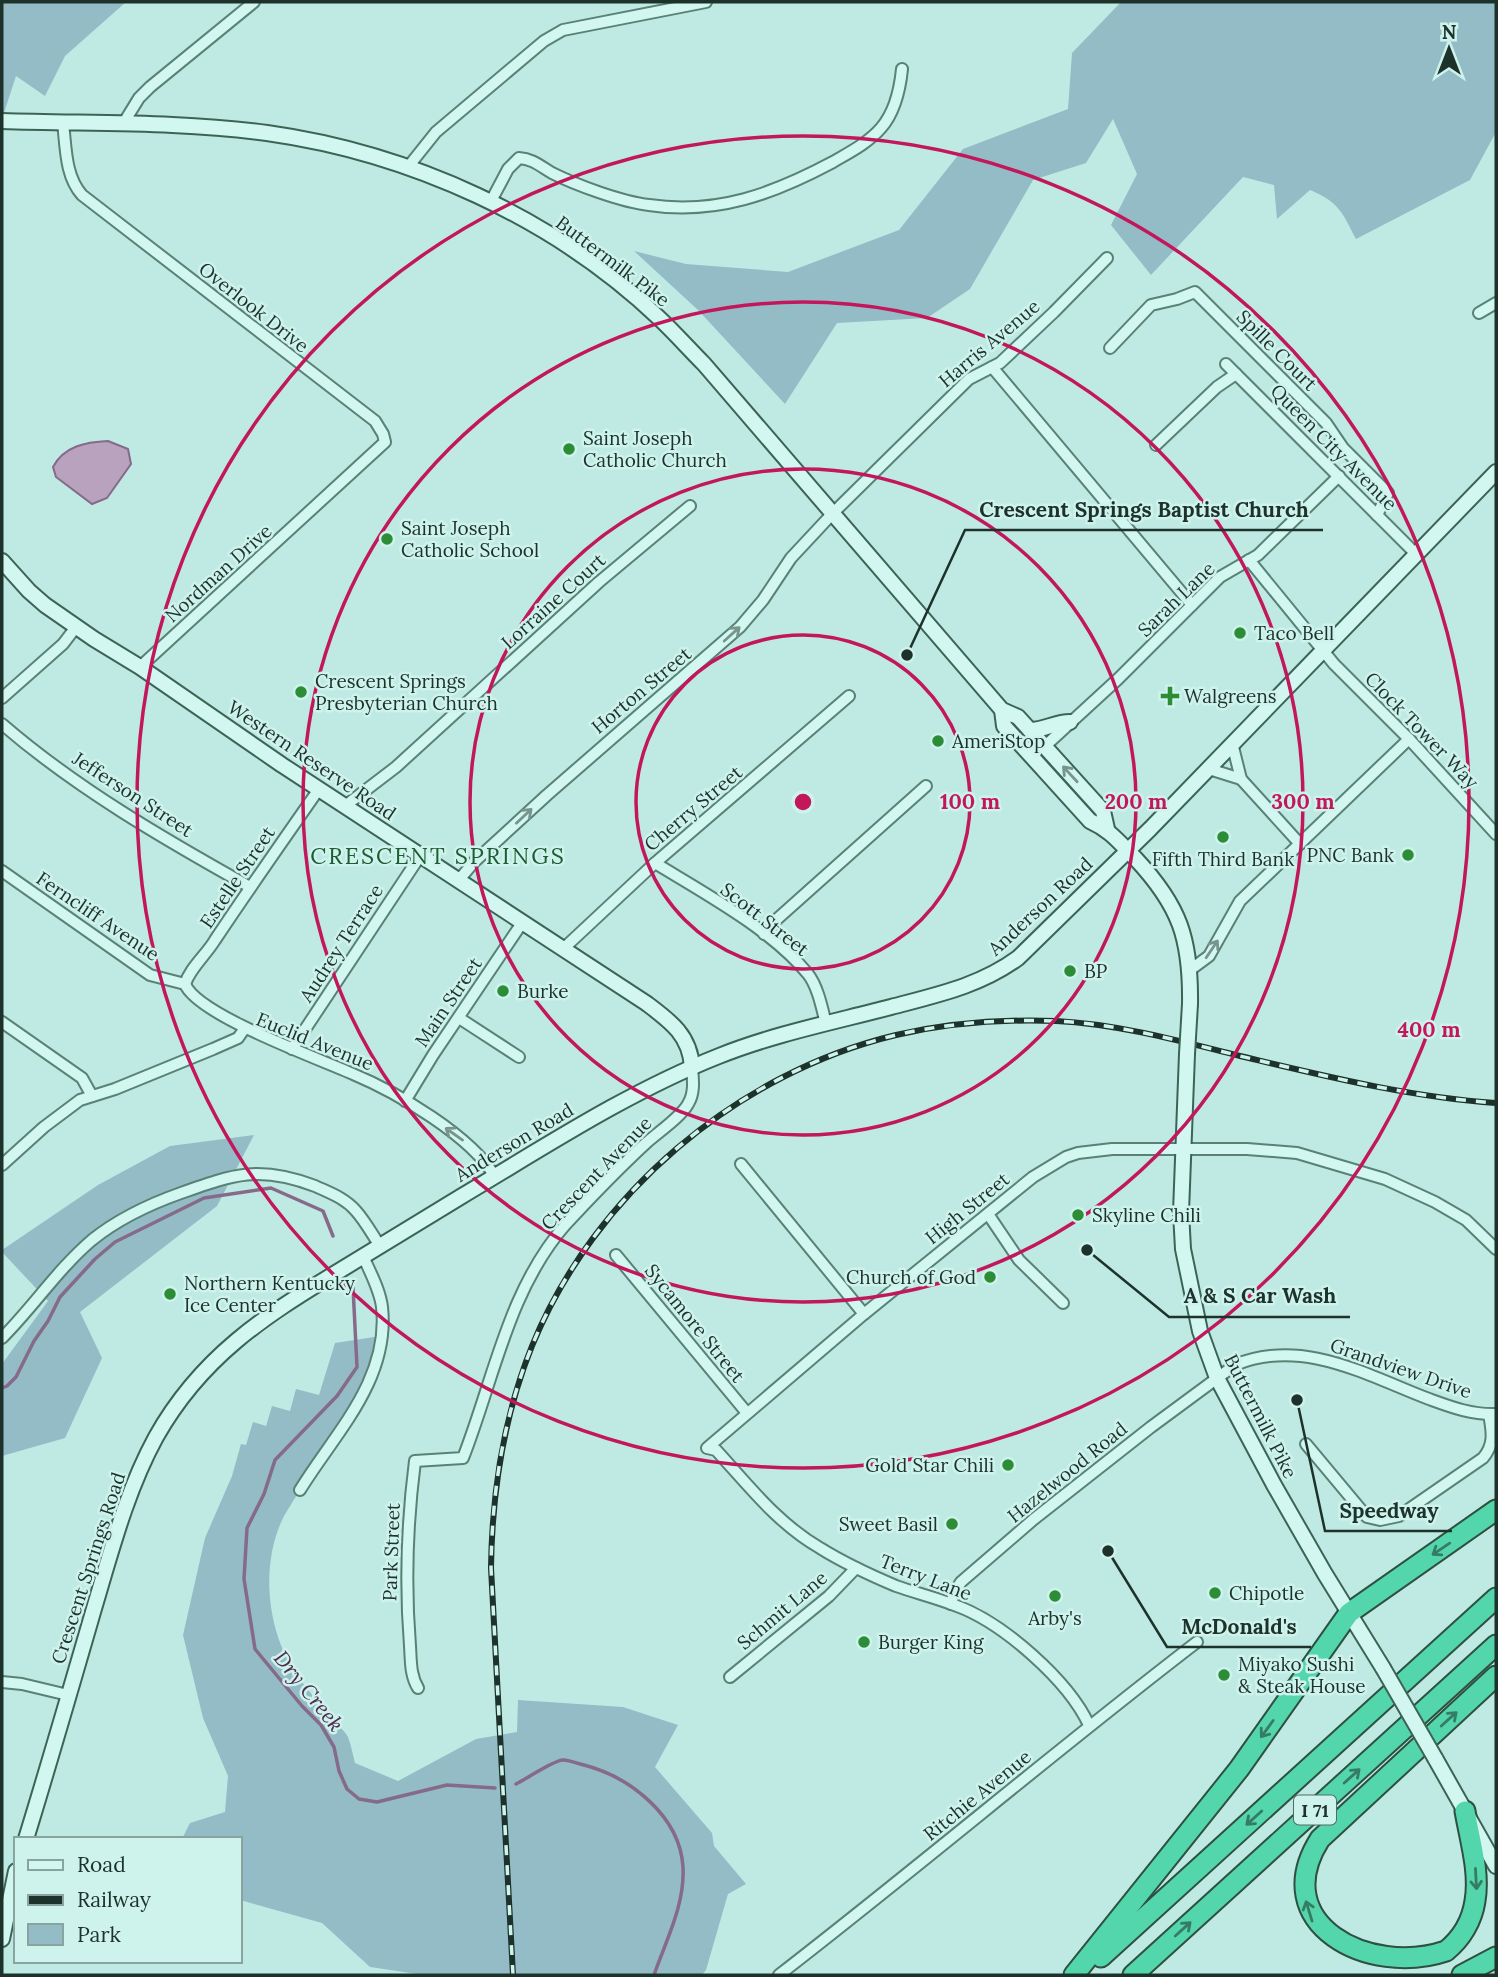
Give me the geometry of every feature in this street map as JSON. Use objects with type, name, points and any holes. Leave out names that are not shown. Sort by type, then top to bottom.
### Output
[{"type":"highway","points":[[1074,1975],[1239,1769],[1349,1613],[1496,1510]]},
{"type":"highway","name":"I 71","points":[[1081,1975],[1496,1598]]},
{"type":"highway","name":"I 71","points":[[1133,1975],[1496,1645]]},
{"type":"highway","points":[[1465,1811],[1477,1886],[1472,1915],[1455,1944],[1433,1962],[1418,1968],[1379,1971],[1347,1961],[1321,1938],[1306,1905],[1305,1887],[1309,1864],[1320,1839],[1496,1676]]},
{"type":"highway","points":[[1462,1975],[1496,1956]]},
{"type":"main road","name":"Buttermilk Pike","points":[[2,121],[224,128],[331,145],[408,167],[471,193],[534,225],[620,285],[659,318],[713,374],[1002,710],[1018,717],[1103,811],[1107,829]]},
{"type":"main road","name":"Anderson Road","points":[[380,1246],[600,1113],[692,1067],[756,1044],[968,985],[1003,969],[1018,958],[1128,851],[1496,472]]},
{"type":"main road","name":"Western Reserve Road","points":[[2,561],[29,591],[76,627],[674,1024],[680,1030],[691,1053],[692,1067]]},
{"type":"main road","name":"Buttermilk Pike","points":[[1002,710],[1004,726],[1090,821],[1107,829],[1128,851],[1168,899],[1185,937],[1190,970],[1190,1004],[1184,1095],[1183,1249],[1200,1331],[1217,1378],[1274,1485],[1496,1866]]},
{"type":"main road","points":[[1030,730],[1042,730],[1056,722],[1070,722]]},
{"type":"main road","name":"Crescent Springs Road","points":[[27,1837],[124,1507],[153,1444],[179,1402],[213,1362],[258,1322],[380,1246]]},
{"type":"main road","points":[[2,1939],[14,1881]]},
{"type":"street","points":[[123,124],[149,87],[254,2]]},
{"type":"street","points":[[408,167],[436,132],[544,41],[564,30],[706,2]]},
{"type":"street","points":[[490,203],[508,169],[519,158],[530,159],[552,173],[593,189],[646,205],[690,208],[741,202],[793,183],[867,141],[882,128],[887,118],[898,95],[902,69]]},
{"type":"street","name":"Overlook Drive","points":[[63,123],[68,164],[74,184],[82,195],[379,425],[385,442],[319,505]]},
{"type":"street","name":"Harris Avenue","points":[[833,513],[969,379],[992,367],[1054,312],[1107,258]]},
{"type":"street","name":"Spille Court","points":[[1110,348],[1151,304],[1195,292],[1326,423],[1343,448],[1388,494],[1377,515]]},
{"type":"street","points":[[1479,313],[1496,303]]},
{"type":"street","name":"Queen City Avenue","points":[[1226,364],[1416,554]]},
{"type":"street","points":[[992,367],[1192,605]]},
{"type":"street","points":[[1156,445],[1217,387],[1236,374]]},
{"type":"street","name":"Sarah Lane","points":[[1044,747],[1220,578],[1258,555],[1339,477]]},
{"type":"street","name":"Nordman Drive","points":[[140,667],[319,505]]},
{"type":"street","name":"Lorraine Court","points":[[345,806],[396,766],[599,582],[690,506]]},
{"type":"street","name":"Horton Street","points":[[458,881],[474,862],[547,795],[740,627],[763,600],[791,558],[833,513]]},
{"type":"street","name":"Clock Tower Way","points":[[1249,560],[1322,651],[1409,739],[1496,834]]},
{"type":"street","points":[[2,698],[63,644],[76,627]]},
{"type":"street","name":"Cherry Street","points":[[563,948],[655,863],[849,696]]},
{"type":"street","name":"Jefferson Street","points":[[2,724],[81,784],[165,838],[250,887]]},
{"type":"street","points":[[1190,970],[1209,956],[1240,901],[1409,739]]},
{"type":"street","points":[[1232,743],[1241,779],[1300,844]]},
{"type":"street","points":[[1209,769],[1241,779]]},
{"type":"street","points":[[764,934],[776,920],[926,786]]},
{"type":"street","name":"Estelle Street","points":[[185,984],[190,972],[206,954],[319,789]]},
{"type":"street","name":"Audrey Terrace","points":[[292,1049],[420,856]]},
{"type":"street","name":"Scott Street","points":[[655,863],[764,934],[808,975],[814,985],[826,1024]]},
{"type":"street","name":"Ferncliff Avenue","points":[[2,871],[150,975],[185,984],[188,992],[196,998],[245,1028]]},
{"type":"street","name":"Main Street","points":[[405,1101],[523,923]]},
{"type":"street","points":[[459,1018],[519,1057]]},
{"type":"street","points":[[2,1022],[82,1078],[92,1096]]},
{"type":"street","name":"Euclid Avenue","points":[[2,1165],[80,1101],[238,1038],[245,1028],[356,1075],[405,1101],[468,1143],[495,1177]]},
{"type":"street","name":"Crescent Avenue","points":[[460,1459],[468,1447],[498,1349],[540,1261],[565,1226],[642,1147],[686,1108],[693,1091],[692,1067]]},
{"type":"street","name":"High Street","points":[[739,1475],[716,1450],[707,1448],[864,1314],[1032,1177],[1066,1157],[1112,1149],[1278,1150],[1341,1164],[1385,1179],[1466,1220],[1496,1250]]},
{"type":"street","points":[[741,1164],[864,1314]]},
{"type":"street","points":[[2,1338],[64,1266],[106,1230],[167,1198],[235,1175],[260,1172],[282,1175],[330,1192],[356,1210],[380,1246]]},
{"type":"street","points":[[988,1214],[1019,1259],[1063,1303]]},
{"type":"street","name":"Sycamore Street","points":[[616,1255],[747,1413]]},
{"type":"street","points":[[300,1490],[358,1404],[376,1365],[382,1305],[363,1256]]},
{"type":"street","name":"Grandview Drive","points":[[1217,1378],[1235,1364],[1246,1360],[1286,1353],[1300,1354],[1326,1360],[1454,1408],[1493,1414]]},
{"type":"street","name":"Hazelwood Road","points":[[951,1604],[957,1587],[982,1563],[1151,1427],[1217,1378]]},
{"type":"street","points":[[1306,1444],[1367,1517],[1380,1520],[1405,1512],[1483,1458],[1490,1449],[1493,1414]]},
{"type":"street","name":"Park Street","points":[[418,1688],[411,1665],[406,1579],[415,1461],[460,1459]]},
{"type":"street","name":"Terry Lane","points":[[739,1475],[763,1504],[787,1526],[818,1548],[897,1586],[974,1614],[1008,1636],[1035,1657],[1083,1711],[1089,1724]]},
{"type":"street","name":"Schmit Lane","points":[[730,1677],[829,1596],[856,1568]]},
{"type":"street","name":"Ritchie Avenue","points":[[779,1975],[998,1802],[1089,1724],[1197,1642]]},
{"type":"street","points":[[2,1682],[22,1684],[68,1696]]},
{"type":"green space","points":[[2,2],[126,2],[65,56],[45,96],[16,76],[2,119]]},
{"type":"green space","points":[[1121,2],[1496,2],[1496,132],[1470,180],[1356,239],[1339,209],[1320,194],[1310,190],[1277,219],[1274,185],[1243,177],[1151,275],[1111,225],[1137,174],[1113,119],[1086,163],[1033,180],[970,289],[927,318],[837,323],[785,404],[698,310],[634,251],[686,264],[788,272],[899,230],[963,149],[1068,109],[1072,53]]},
{"type":"green space","points":[[254,1135],[217,1206],[80,1312],[102,1358],[65,1438],[2,1456],[2,1364],[48,1301],[2,1250],[98,1185],[170,1146]]},
{"type":"green space","points":[[381,1336],[376,1365],[284,1516],[276,1535],[269,1575],[273,1618],[287,1657],[297,1675],[347,1735],[355,1763],[398,1781],[476,1739],[517,1732],[518,1700],[623,1707],[678,1725],[655,1767],[712,1833],[714,1846],[746,1884],[728,1894],[706,1970],[702,1975],[424,1975],[370,1967],[322,1923],[242,1901],[242,1837],[183,1837],[190,1823],[225,1812],[228,1776],[203,1718],[183,1635],[205,1538],[232,1476],[241,1444],[246,1445],[253,1422],[266,1426],[272,1406],[290,1411],[296,1389],[319,1395],[335,1343]]},
{"type":"shaded area","points":[[108,441],[128,449],[131,464],[107,498],[92,504],[56,477],[53,467],[63,454],[76,446]]},
{"type":"waterway","name":"Dry Creek","points":[[2,1388],[16,1377],[60,1297],[95,1259],[115,1242],[204,1198],[271,1188],[323,1211],[333,1236]]},
{"type":"waterway","name":"Dry Creek","points":[[353,1287],[357,1367],[337,1396],[275,1460],[264,1494],[247,1528],[244,1579],[255,1649],[321,1725],[334,1747],[339,1771],[347,1789],[359,1799],[377,1802],[447,1785],[495,1788]]},
{"type":"waterway","name":"Dry Creek","points":[[516,1784],[553,1763],[568,1761],[618,1779],[650,1801],[662,1815],[680,1848],[683,1881],[674,1922],[654,1975]]},
{"type":"railway","points":[[513,1975],[491,1568],[501,1455],[522,1373],[559,1291],[593,1239],[632,1191],[678,1148],[727,1110],[781,1078],[837,1053],[896,1035],[995,1021],[1056,1021],[1126,1029],[1367,1085],[1496,1103]]},
{"type":"place","name":"Saint Joseph Catholic Church","points":[[569,449]]},
{"type":"place","name":"Saint Joseph Catholic School","points":[[387,539]]},
{"type":"place","name":"Taco Bell","points":[[1240,633]]},
{"type":"place","name":"Crescent Springs Baptist Church","points":[[907,655]]},
{"type":"place","name":"Crescent Springs Presbyterian Church","points":[[301,692]]},
{"type":"place","name":"Walgreens","points":[[1170,696]]},
{"type":"place","name":"AmeriStop","points":[[938,741]]},
{"type":"place","name":"Fifth Third Bank","points":[[1223,837]]},
{"type":"place","name":"PNC Bank","points":[[1408,855]]},
{"type":"place","name":"BP","points":[[1070,971]]},
{"type":"place","name":"Burke","points":[[503,991]]},
{"type":"place","name":"Skyline Chili","points":[[1078,1215]]},
{"type":"place","name":"A & S Car Wash","points":[[1087,1250]]},
{"type":"place","name":"Church of God","points":[[990,1277]]},
{"type":"place","name":"Northern Kentucky Ice Center","points":[[170,1294]]},
{"type":"place","name":"Speedway","points":[[1297,1400]]},
{"type":"place","name":"Gold Star Chili","points":[[1008,1465]]},
{"type":"place","name":"Sweet Basil","points":[[952,1524]]},
{"type":"place","name":"McDonald's","points":[[1108,1551]]},
{"type":"place","name":"Chipotle","points":[[1215,1593]]},
{"type":"place","name":"Arby's","points":[[1055,1596]]},
{"type":"place","name":"Burger King","points":[[864,1642]]},
{"type":"place","name":"Miyako Sushi & Steak House","points":[[1224,1675]]},
{"type":"district","name":"CRESCENT SPRINGS","points":[[438,855]]}]
